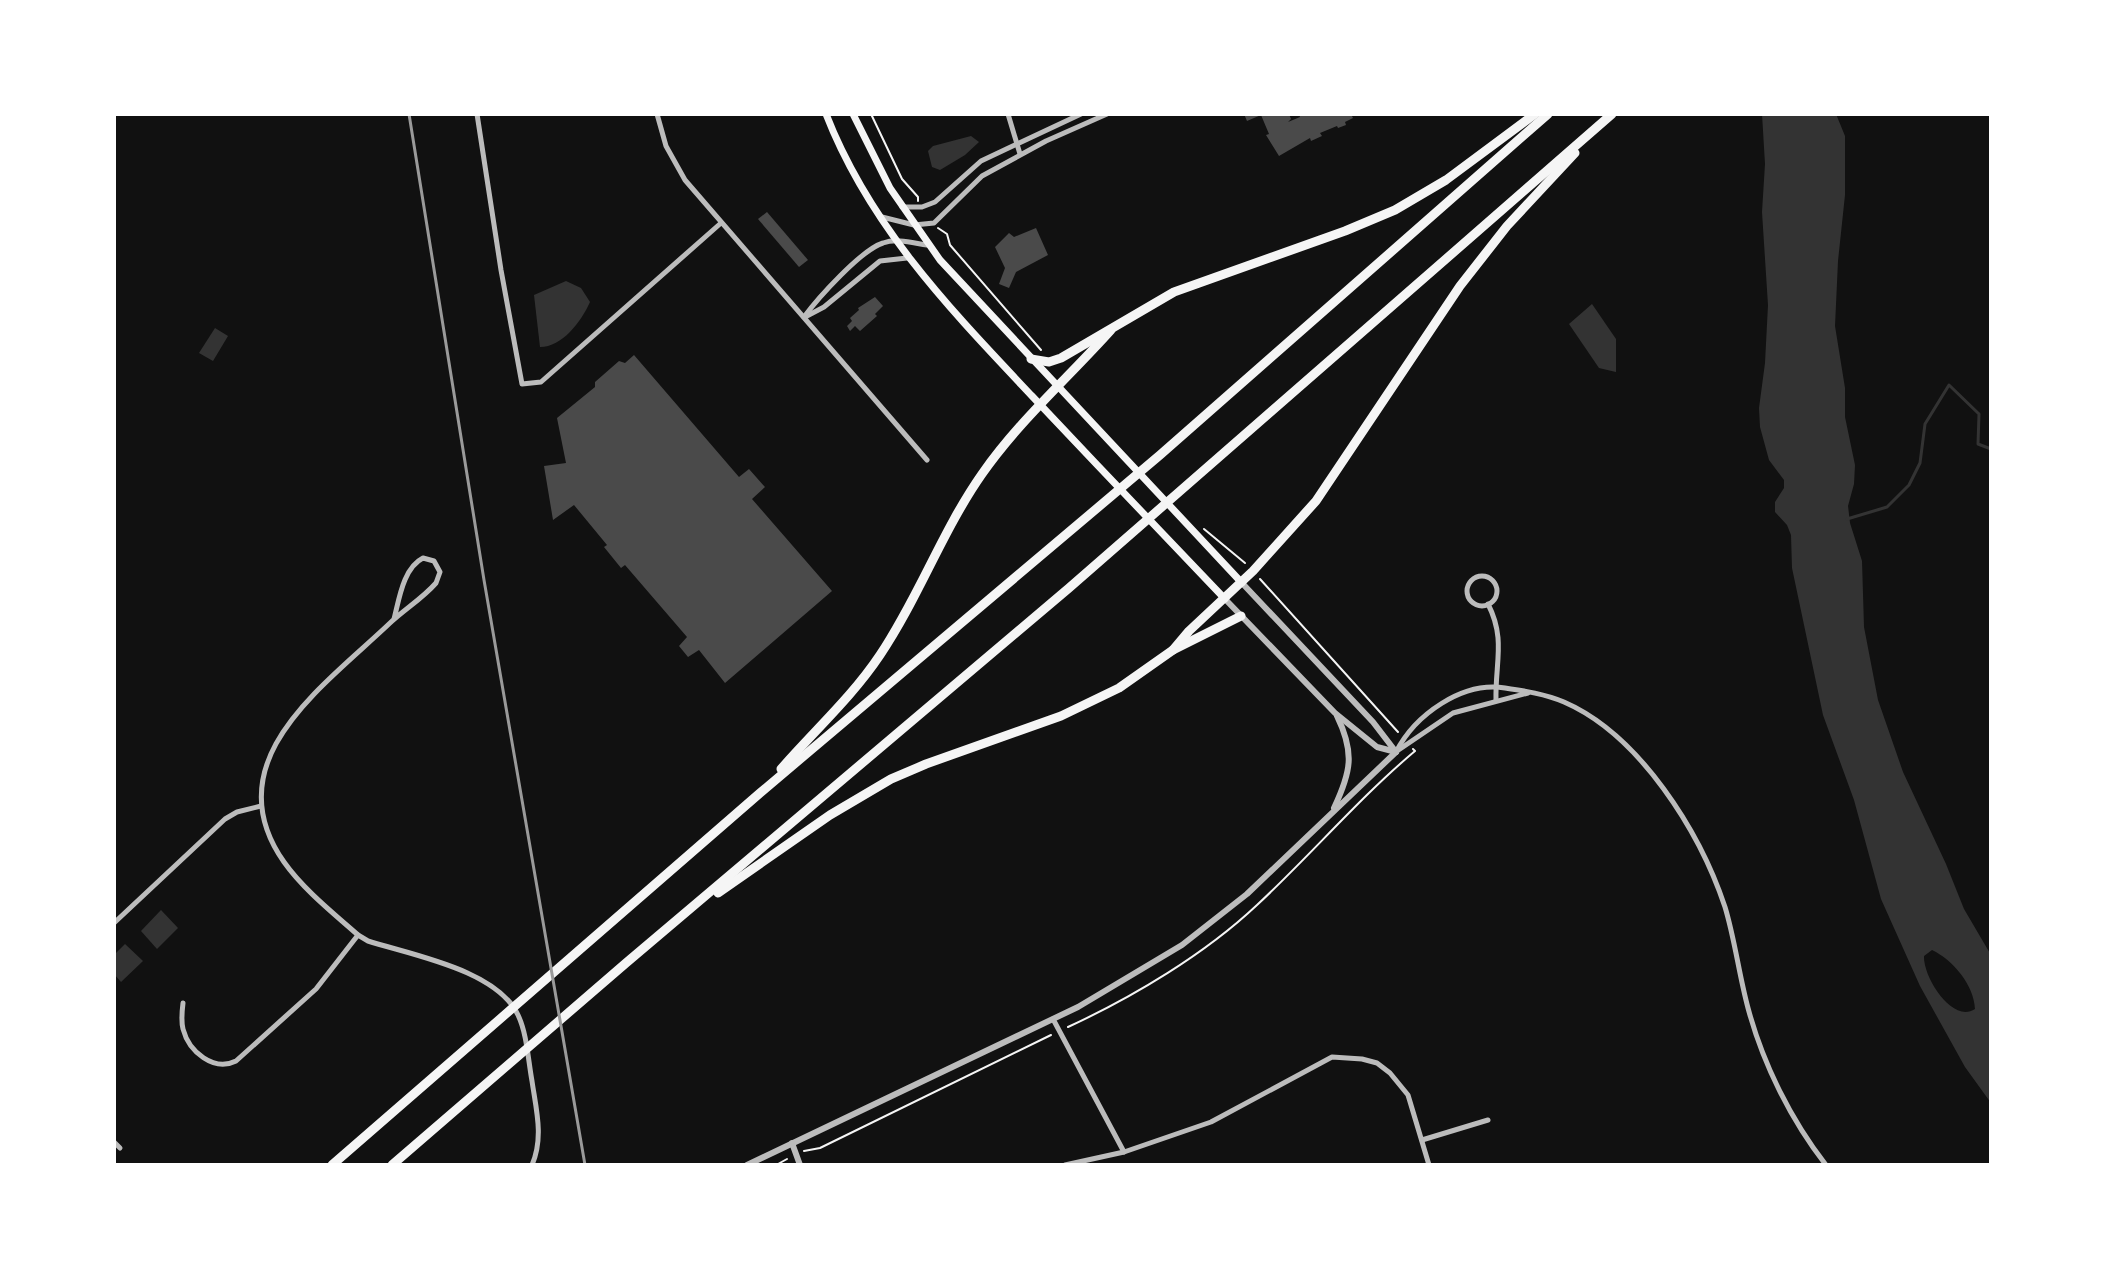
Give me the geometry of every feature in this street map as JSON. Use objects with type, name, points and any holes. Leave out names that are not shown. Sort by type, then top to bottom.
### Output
[{"type":"highway","points":[[1031,359],[1049,362],[1078,350],[1174,292],[1395,210],[1456,174],[1535,114]]},
{"type":"highway","points":[[332,1165],[760,793],[1160,455],[1548,114]]},
{"type":"highway","points":[[691,910],[739,881],[830,815],[891,779],[1061,716],[1129,682],[1173,650],[1242,583],[1316,501],[1423,338],[1484,254],[1611,114]]},
{"type":"highway","points":[[392,1165],[1069,588],[1611,114]]},
{"type":"highway","points":[[760,793],[842,703],[879,657],[965,500],[995,456],[1055,386],[1111,330]]},
{"type":"highway","points":[[1173,650],[1241,616]]},
{"type":"main road","points":[[826,114],[851,170],[877,216],[907,258],[1039,404],[1225,599]]},
{"type":"main road","points":[[853,114],[870,152],[927,245],[963,288],[1242,583]]},
{"type":"street","points":[[477,114],[522,384],[541,382],[721,223]]},
{"type":"street","points":[[657,114],[674,164],[721,223],[927,460]]},
{"type":"street","points":[[1008,114],[1020,154]]},
{"type":"street","points":[[902,207],[922,207],[935,202],[969,170],[1017,143],[1081,114]]},
{"type":"street","points":[[877,216],[914,225],[934,223],[974,182],[1020,154],[1107,114]]},
{"type":"street","points":[[804,317],[817,299],[873,247],[894,241],[927,245]]},
{"type":"street","points":[[804,317],[824,307],[880,261],[907,258]]},
{"type":"street","points":[[394,619],[414,563],[423,558],[434,561],[440,572],[436,583],[394,619],[282,731],[265,766],[261,806],[264,826],[285,864],[358,935],[476,976],[495,987],[513,1004],[522,1025],[538,1120],[538,1145],[532,1165]]},
{"type":"street","points":[[1485,576],[1495,584],[1495,596],[1488,604],[1477,604],[1468,597],[1468,584],[1475,577],[1485,576]]},
{"type":"street","points":[[1242,583],[1373,722],[1396,752]]},
{"type":"street","points":[[1225,599],[1335,713],[1377,747],[1396,752]]},
{"type":"street","points":[[1488,604],[1495,617],[1500,642],[1496,700]]},
{"type":"street","points":[[747,1165],[1078,1007],[1182,945],[1247,894],[1452,697],[1473,689],[1496,686],[1533,692],[1566,703],[1605,729],[1655,779],[1681,815],[1707,862],[1725,907],[1748,1010],[1768,1065],[1792,1113],[1826,1165]]},
{"type":"street","points":[[1406,741],[1453,713],[1533,692]]},
{"type":"street","points":[[1333,811],[1346,782],[1350,754],[1335,713]]},
{"type":"street","points":[[114,923],[213,828],[237,812],[261,806]]},
{"type":"street","points":[[183,1003],[183,1028],[188,1039],[210,1062],[227,1065],[236,1061],[306,999],[336,967],[358,935]]},
{"type":"street","points":[[1053,1019],[1124,1152]]},
{"type":"street","points":[[1065,1165],[1124,1152],[1211,1122],[1332,1057],[1377,1063],[1390,1073],[1408,1095],[1429,1165]]},
{"type":"street","points":[[1422,1140],[1488,1120]]},
{"type":"street","points":[[114,1142],[120,1148]]},
{"type":"street","points":[[792,1143],[800,1165]]},
{"type":"path","points":[[871,114],[902,179],[918,197]]},
{"type":"path","points":[[942,233],[947,234],[950,245],[1039,346],[1049,362]]},
{"type":"path","points":[[1196,523],[1247,566]]},
{"type":"path","points":[[1264,584],[1415,751]]},
{"type":"shaded area","points":[[1762,114],[1836,114],[1845,136],[1845,195],[1835,326],[1845,388],[1845,417],[1855,465],[1848,506],[1862,561],[1864,627],[1878,700],[1903,772],[1964,909],[1991,955],[1991,1103],[1965,1067],[1920,986],[1881,899],[1854,800],[1823,715],[1792,568],[1791,535],[1787,525],[1775,512],[1775,502],[1784,488],[1784,480],[1769,460],[1760,427],[1768,305],[1762,212],[1765,164]],"holes":[[[1932,950],[1940,954],[1966,982],[1975,1009],[1966,1012],[1957,1010],[1940,996],[1928,975],[1924,956]]]},
{"type":"shaded area","points":[[971,136],[979,142],[965,155],[940,170],[932,167],[928,151],[933,146]]},
{"type":"shaded area","points":[[566,281],[581,288],[590,302],[570,332],[556,343],[540,347],[534,295]]},
{"type":"shaded area","points":[[1592,304],[1616,339],[1616,372],[1599,368],[1569,324]]},
{"type":"shaded area","points":[[215,328],[228,336],[213,361],[199,353]]},
{"type":"shaded area","points":[[161,910],[178,928],[157,949],[141,931]]},
{"type":"shaded area","points":[[125,944],[143,961],[121,982],[114,974],[114,955]]},
{"type":"building","points":[[1244,114],[1289,114],[1291,119],[1288,122],[1300,117],[1299,114],[1351,114],[1353,118],[1345,122],[1346,125],[1320,133],[1322,136],[1311,141],[1310,138],[1279,156],[1266,135],[1269,134],[1261,115],[1247,121]]},
{"type":"building","points":[[767,212],[808,260],[799,267],[758,219]]},
{"type":"building","points":[[1036,228],[1048,255],[1016,272],[1009,288],[999,284],[1005,268],[995,247],[1009,233],[1014,237]]},
{"type":"building","points":[[875,297],[883,306],[875,314],[877,316],[860,331],[855,326],[850,331],[847,326],[852,321],[850,318],[858,308]]},
{"type":"building","points":[[634,355],[739,477],[749,469],[765,487],[752,499],[832,591],[725,683],[699,650],[688,657],[679,646],[687,637],[625,565],[621,568],[604,547],[607,545],[574,505],[553,520],[544,466],[566,463],[557,418],[595,387],[595,382],[619,361],[625,363]]},
{"type":"waterway","points":[[1847,519],[1887,507],[1909,485],[1920,463],[1925,424],[1949,385],[1979,414],[1978,444],[1991,449]]},
{"type":"railway","points":[[409,114],[484,580],[585,1165]]}]
